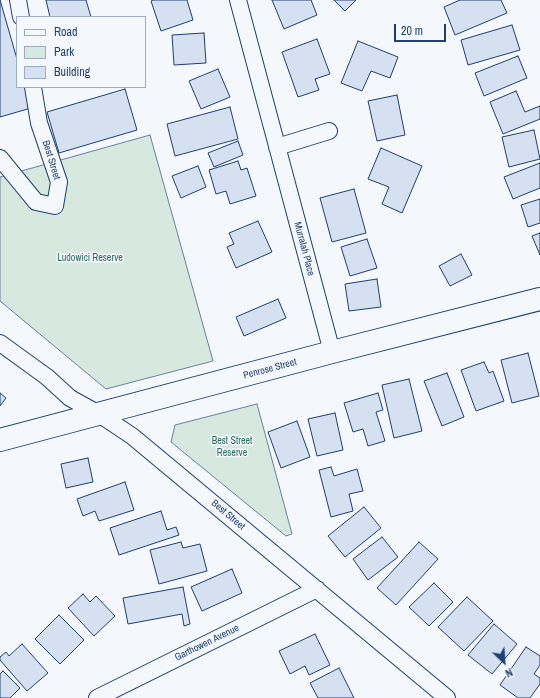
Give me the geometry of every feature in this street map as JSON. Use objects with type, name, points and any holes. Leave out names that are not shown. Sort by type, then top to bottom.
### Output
[{"type":"main road","name":"Penrose Street","points":[[0,440],[332,352],[540,299]]},
{"type":"street","points":[[18,0],[21,16]]},
{"type":"street","name":"Murralah Place","points":[[238,0],[332,352]]},
{"type":"street","name":"Best Street","points":[[0,158],[36,202],[55,206],[59,182],[39,123],[33,88]]},
{"type":"street","points":[[277,146],[329,131]]},
{"type":"street","name":"Best Street","points":[[0,343],[47,377],[70,398],[99,414],[132,436],[448,698]]},
{"type":"street","name":"Garthowen Avenue","points":[[98,698],[316,589]]},
{"type":"green space","name":"Ludowici Reserve","points":[[150,135],[213,361],[106,389],[0,301],[0,177]]},
{"type":"green space","name":"Best Street Reserve","points":[[257,404],[292,534],[286,536],[171,442],[175,425]]},
{"type":"building","points":[[0,0],[16,56],[16,88],[25,88],[31,108],[0,117]]},
{"type":"building","points":[[46,0],[86,0],[91,16],[50,16]]},
{"type":"building","points":[[187,0],[193,20],[161,31],[151,1]]},
{"type":"building","points":[[272,0],[311,0],[317,15],[284,29]]},
{"type":"building","points":[[334,0],[356,0],[345,11]]},
{"type":"building","points":[[460,0],[501,0],[507,13],[455,35],[444,7]]},
{"type":"building","points":[[512,25],[520,50],[468,65],[461,40]]},
{"type":"building","points":[[204,33],[206,63],[174,65],[172,35]]},
{"type":"building","points":[[317,39],[330,74],[315,79],[319,90],[298,97],[282,52]]},
{"type":"building","points":[[358,41],[398,57],[390,78],[371,71],[362,91],[341,83]]},
{"type":"building","points":[[518,56],[527,78],[484,96],[475,73]]},
{"type":"building","points":[[218,69],[230,97],[201,109],[189,81]]},
{"type":"building","points":[[125,89],[137,130],[59,153],[47,112]]},
{"type":"building","points":[[516,91],[525,112],[540,106],[540,119],[503,134],[490,102]]},
{"type":"building","points":[[397,95],[405,135],[377,141],[368,101]]},
{"type":"building","points":[[230,107],[238,139],[175,156],[167,124]]},
{"type":"building","points":[[534,130],[540,159],[509,167],[502,137]]},
{"type":"building","points":[[238,141],[243,155],[214,167],[208,153]]},
{"type":"building","points":[[381,148],[422,166],[402,213],[382,204],[389,187],[368,179]]},
{"type":"building","points":[[238,161],[241,170],[247,168],[256,196],[230,204],[226,191],[216,194],[209,170]]},
{"type":"building","points":[[540,163],[540,188],[513,199],[504,177]]},
{"type":"building","points":[[198,166],[206,187],[181,198],[172,176]]},
{"type":"building","points":[[354,189],[366,233],[332,242],[320,198]]},
{"type":"building","points":[[540,199],[540,223],[528,227],[521,205]]},
{"type":"building","points":[[258,221],[272,252],[236,268],[227,247],[234,244],[229,233]]},
{"type":"building","points":[[540,233],[540,255],[532,236]]},
{"type":"building","points":[[367,239],[377,268],[350,276],[341,247]]},
{"type":"building","points":[[461,254],[472,275],[450,286],[439,266]]},
{"type":"building","points":[[377,279],[381,307],[349,311],[345,284]]},
{"type":"building","points":[[278,299],[286,318],[244,336],[236,317]]},
{"type":"building","points":[[528,353],[539,396],[512,403],[501,360]]},
{"type":"building","points":[[484,362],[489,373],[493,371],[504,401],[476,411],[461,370]]},
{"type":"building","points":[[447,373],[464,417],[442,426],[424,381]]},
{"type":"building","points":[[409,379],[422,431],[394,438],[382,385]]},
{"type":"building","points":[[0,393],[6,398],[0,406]]},
{"type":"building","points":[[378,393],[383,410],[376,412],[385,441],[368,446],[363,429],[353,432],[344,403]]},
{"type":"building","points":[[335,413],[343,450],[317,456],[308,419]]},
{"type":"building","points":[[297,421],[310,457],[281,468],[268,432]]},
{"type":"building","points":[[88,458],[93,482],[66,488],[61,464]]},
{"type":"building","points":[[331,467],[334,476],[357,469],[363,491],[349,494],[353,511],[331,517],[319,470]]},
{"type":"building","points":[[125,482],[134,510],[99,521],[95,511],[83,516],[77,499]]},
{"type":"building","points":[[364,507],[381,528],[345,557],[328,536]]},
{"type":"building","points":[[161,511],[167,530],[176,527],[179,535],[119,555],[110,528]]},
{"type":"building","points":[[382,537],[398,557],[368,580],[353,559]]},
{"type":"building","points":[[181,542],[183,548],[200,544],[207,571],[159,584],[150,550]]},
{"type":"building","points":[[419,542],[438,559],[396,605],[377,588]]},
{"type":"building","points":[[232,569],[242,593],[202,611],[191,587]]},
{"type":"building","points":[[434,583],[453,602],[429,626],[409,607]]},
{"type":"building","points":[[183,587],[190,624],[184,626],[182,614],[128,624],[123,598]]},
{"type":"building","points":[[83,594],[90,602],[96,596],[115,616],[94,636],[68,608]]},
{"type":"building","points":[[467,597],[493,621],[464,651],[438,627]]},
{"type":"building","points":[[59,615],[84,640],[60,664],[35,639]]},
{"type":"building","points":[[494,624],[517,644],[492,674],[468,655]]},
{"type":"building","points":[[315,634],[330,665],[309,675],[305,666],[290,674],[279,651]]},
{"type":"building","points":[[22,644],[48,673],[27,691],[0,660],[0,657],[6,652],[9,656]]},
{"type":"building","points":[[526,647],[540,656],[540,665],[534,674],[540,678],[540,684],[530,698],[518,698],[500,685]]},
{"type":"building","points":[[339,668],[354,698],[318,698],[310,683]]},
{"type":"building","points":[[3,671],[20,688],[10,698],[0,698],[0,674]]}]
